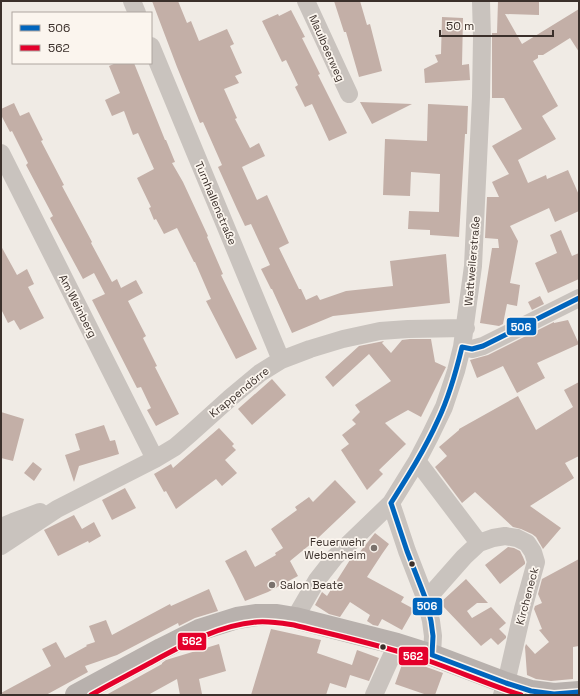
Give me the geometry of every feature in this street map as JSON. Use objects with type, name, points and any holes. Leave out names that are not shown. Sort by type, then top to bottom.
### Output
[{"type":"main road","points":[[76,695],[199,630],[237,618],[257,615],[277,615],[295,618],[397,644],[432,655],[504,689],[554,694],[579,692]]},
{"type":"street","points":[[132,1],[137,12]]},
{"type":"street","name":"Maulbeerweg","points":[[306,1],[348,94]]},
{"type":"street","name":"Wattweilerstraße","points":[[295,618],[317,580],[335,557],[391,503],[417,461],[444,407],[456,371],[466,328],[474,258],[481,97],[482,1]]},
{"type":"street","name":"Turnhallenstraße","points":[[152,48],[281,360]]},
{"type":"street","name":"Am Weinberg","points":[[1,152],[155,459]]},
{"type":"street","points":[[462,347],[472,349],[484,346],[579,298]]},
{"type":"street","name":"Krappendörre","points":[[57,509],[155,459],[175,447],[260,373],[281,360],[343,339],[380,332],[408,329],[466,328]]},
{"type":"street","points":[[417,461],[479,543]]},
{"type":"street","points":[[391,503],[407,551],[426,600],[433,636],[432,655]]},
{"type":"street","points":[[1,527],[41,512],[57,509]]},
{"type":"street","points":[[1,546],[57,509]]},
{"type":"street","name":"Kircheneck","points":[[426,600],[464,557],[479,543],[505,536],[517,538],[527,543],[534,552],[536,562],[504,689]]},
{"type":"street","points":[[374,695],[397,644]]},
{"type":"building","points":[[152,1],[178,1],[187,23],[191,21],[199,41],[227,29],[234,44],[230,46],[242,73],[235,76],[239,83],[224,89],[237,118],[235,119],[250,148],[259,143],[265,156],[242,167],[257,200],[267,195],[289,243],[279,248],[306,300],[317,295],[320,300],[346,291],[393,286],[390,261],[446,254],[450,303],[333,316],[292,333],[261,269],[270,265],[251,224],[245,226],[218,167],[222,165],[203,122],[200,123]]},
{"type":"building","points":[[334,1],[360,1],[367,25],[370,24],[382,71],[359,77],[346,32],[344,32]]},
{"type":"building","points":[[498,1],[539,1],[539,15],[505,14],[522,44],[579,9],[579,52],[570,38],[543,55],[538,55],[538,58],[533,61],[558,106],[542,116],[556,139],[518,160],[528,183],[546,175],[547,179],[568,170],[579,195],[579,211],[555,222],[549,208],[510,226],[518,241],[510,283],[520,285],[517,306],[507,304],[503,324],[499,326],[480,323],[492,248],[499,248],[498,239],[485,238],[487,197],[499,197],[492,182],[509,174],[492,146],[522,129],[504,98],[492,98],[492,33],[497,33]]},
{"type":"building","points":[[291,10],[305,37],[302,38],[320,74],[318,75],[347,133],[329,141],[312,104],[305,107],[295,87],[298,85],[286,60],[282,62],[262,21],[278,14],[279,16]]},
{"type":"building","points":[[442,17],[463,18],[462,65],[469,64],[470,80],[425,83],[424,69],[438,62],[435,55],[441,54]]},
{"type":"building","points":[[114,64],[134,64],[175,162],[172,163],[183,182],[208,236],[207,237],[223,274],[221,275],[257,349],[236,359],[206,301],[211,299],[195,262],[177,228],[164,234],[156,219],[154,220],[149,208],[151,207],[137,178],[154,169],[138,133],[133,135],[124,111],[112,116],[105,100],[120,93],[109,66]]},
{"type":"building","points":[[360,102],[412,104],[372,124]]},
{"type":"building","points":[[14,103],[20,116],[29,112],[43,140],[41,141],[64,185],[62,186],[112,282],[117,279],[121,288],[136,280],[143,293],[128,301],[146,336],[143,338],[157,366],[155,367],[179,414],[156,426],[147,410],[151,408],[141,387],[137,388],[92,300],[105,294],[94,273],[83,279],[50,218],[53,216],[26,165],[28,163],[12,131],[10,132],[1,115],[1,109]]},
{"type":"building","points":[[428,104],[468,106],[459,237],[430,235],[430,230],[408,229],[409,211],[439,212],[440,174],[411,172],[410,196],[383,195],[385,139],[427,141]]},
{"type":"building","points":[[561,230],[572,256],[579,253],[579,279],[548,293],[535,263],[557,253],[550,235]]},
{"type":"building","points":[[1,246],[17,275],[27,269],[34,284],[28,287],[44,318],[20,330],[14,320],[8,323],[1,309]]},
{"type":"building","points":[[540,296],[544,304],[532,310],[528,302]]},
{"type":"building","points":[[568,320],[579,344],[537,363],[545,378],[517,393],[503,366],[477,378],[470,360],[488,355],[554,322]]},
{"type":"building","points":[[431,339],[435,362],[446,367],[421,417],[408,410],[385,423],[406,444],[379,470],[383,474],[367,490],[341,450],[349,444],[342,435],[356,424],[352,420],[360,412],[355,405],[391,381],[369,354],[333,387],[325,377],[359,346],[384,341],[382,343],[391,353],[402,340]]},
{"type":"building","points":[[272,379],[286,395],[252,425],[238,409]]},
{"type":"building","points":[[579,382],[579,456],[565,463],[574,478],[530,506],[561,528],[543,549],[536,537],[521,529],[513,527],[475,492],[462,503],[435,467],[447,456],[439,447],[459,429],[518,396],[536,430],[573,407],[564,390]]},
{"type":"building","points":[[1,412],[24,419],[13,461],[1,458]]},
{"type":"building","points":[[104,425],[110,441],[115,440],[119,454],[79,466],[74,482],[65,455],[80,450],[75,434]]},
{"type":"building","points":[[219,428],[234,444],[232,446],[236,450],[225,460],[237,473],[222,486],[216,479],[176,509],[154,474],[171,464],[173,468]]},
{"type":"building","points":[[33,462],[42,469],[34,481],[24,473]]},
{"type":"building","points":[[335,480],[356,502],[318,538],[290,561],[298,576],[268,592],[245,601],[225,561],[246,550],[255,567],[276,555],[275,553],[283,548],[271,529],[297,510],[295,507],[309,497],[313,502]]},
{"type":"building","points":[[125,488],[136,508],[112,520],[102,500]]},
{"type":"building","points":[[74,515],[82,529],[94,522],[101,536],[89,543],[88,541],[58,556],[44,530]]},
{"type":"building","points":[[375,533],[389,544],[367,577],[404,597],[401,602],[414,609],[402,630],[382,619],[378,626],[373,625],[367,621],[370,615],[350,602],[340,617],[329,614],[315,605],[322,592],[327,596],[355,552],[356,551],[359,553]]},
{"type":"building","points":[[508,547],[520,551],[525,564],[500,584],[485,565]]},
{"type":"building","points":[[579,559],[579,646],[573,647],[573,679],[551,681],[536,679],[527,675],[525,647],[526,644],[535,654],[549,642],[539,630],[542,629],[534,609],[535,606],[542,603],[538,594],[542,579]]},
{"type":"building","points":[[466,579],[488,603],[477,603],[467,611],[472,618],[491,607],[506,623],[499,629],[506,636],[506,638],[498,645],[491,638],[481,646],[440,603]]},
{"type":"building","points":[[209,589],[218,611],[195,618],[179,626],[178,623],[117,655],[85,666],[88,672],[46,695],[1,695],[1,693],[51,666],[42,649],[56,642],[65,658],[87,646],[86,645],[95,642],[89,626],[106,620],[112,635],[170,604],[171,606]]},
{"type":"building","points":[[271,629],[321,640],[317,653],[352,665],[357,650],[379,658],[369,681],[350,675],[346,688],[330,683],[326,695],[251,695]]},
{"type":"building","points":[[219,644],[226,671],[199,679],[202,694],[180,695],[177,679],[148,695],[106,695],[162,664],[166,660]]},
{"type":"building","points":[[404,659],[443,673],[435,695],[427,695],[395,684]]},
{"type":"transit line","name":"506","points":[[462,347],[472,349],[483,346],[579,298]]},
{"type":"transit line","name":"506","points":[[391,503],[410,473],[433,431],[446,402],[462,347]]},
{"type":"transit line","name":"506","points":[[391,503],[407,551],[426,600],[433,636],[432,655]]},
{"type":"transit line","name":"562","points":[[91,695],[175,649],[202,637],[229,627],[262,622],[276,622],[294,625],[396,651],[429,661],[521,695]]},
{"type":"transit line","name":"506","points":[[432,655],[531,691],[554,694],[579,692]]},
{"type":"place","name":"Feuerwehr Webenheim","points":[[374,548]]},
{"type":"place","name":"Salon Beate","points":[[272,585]]}]
